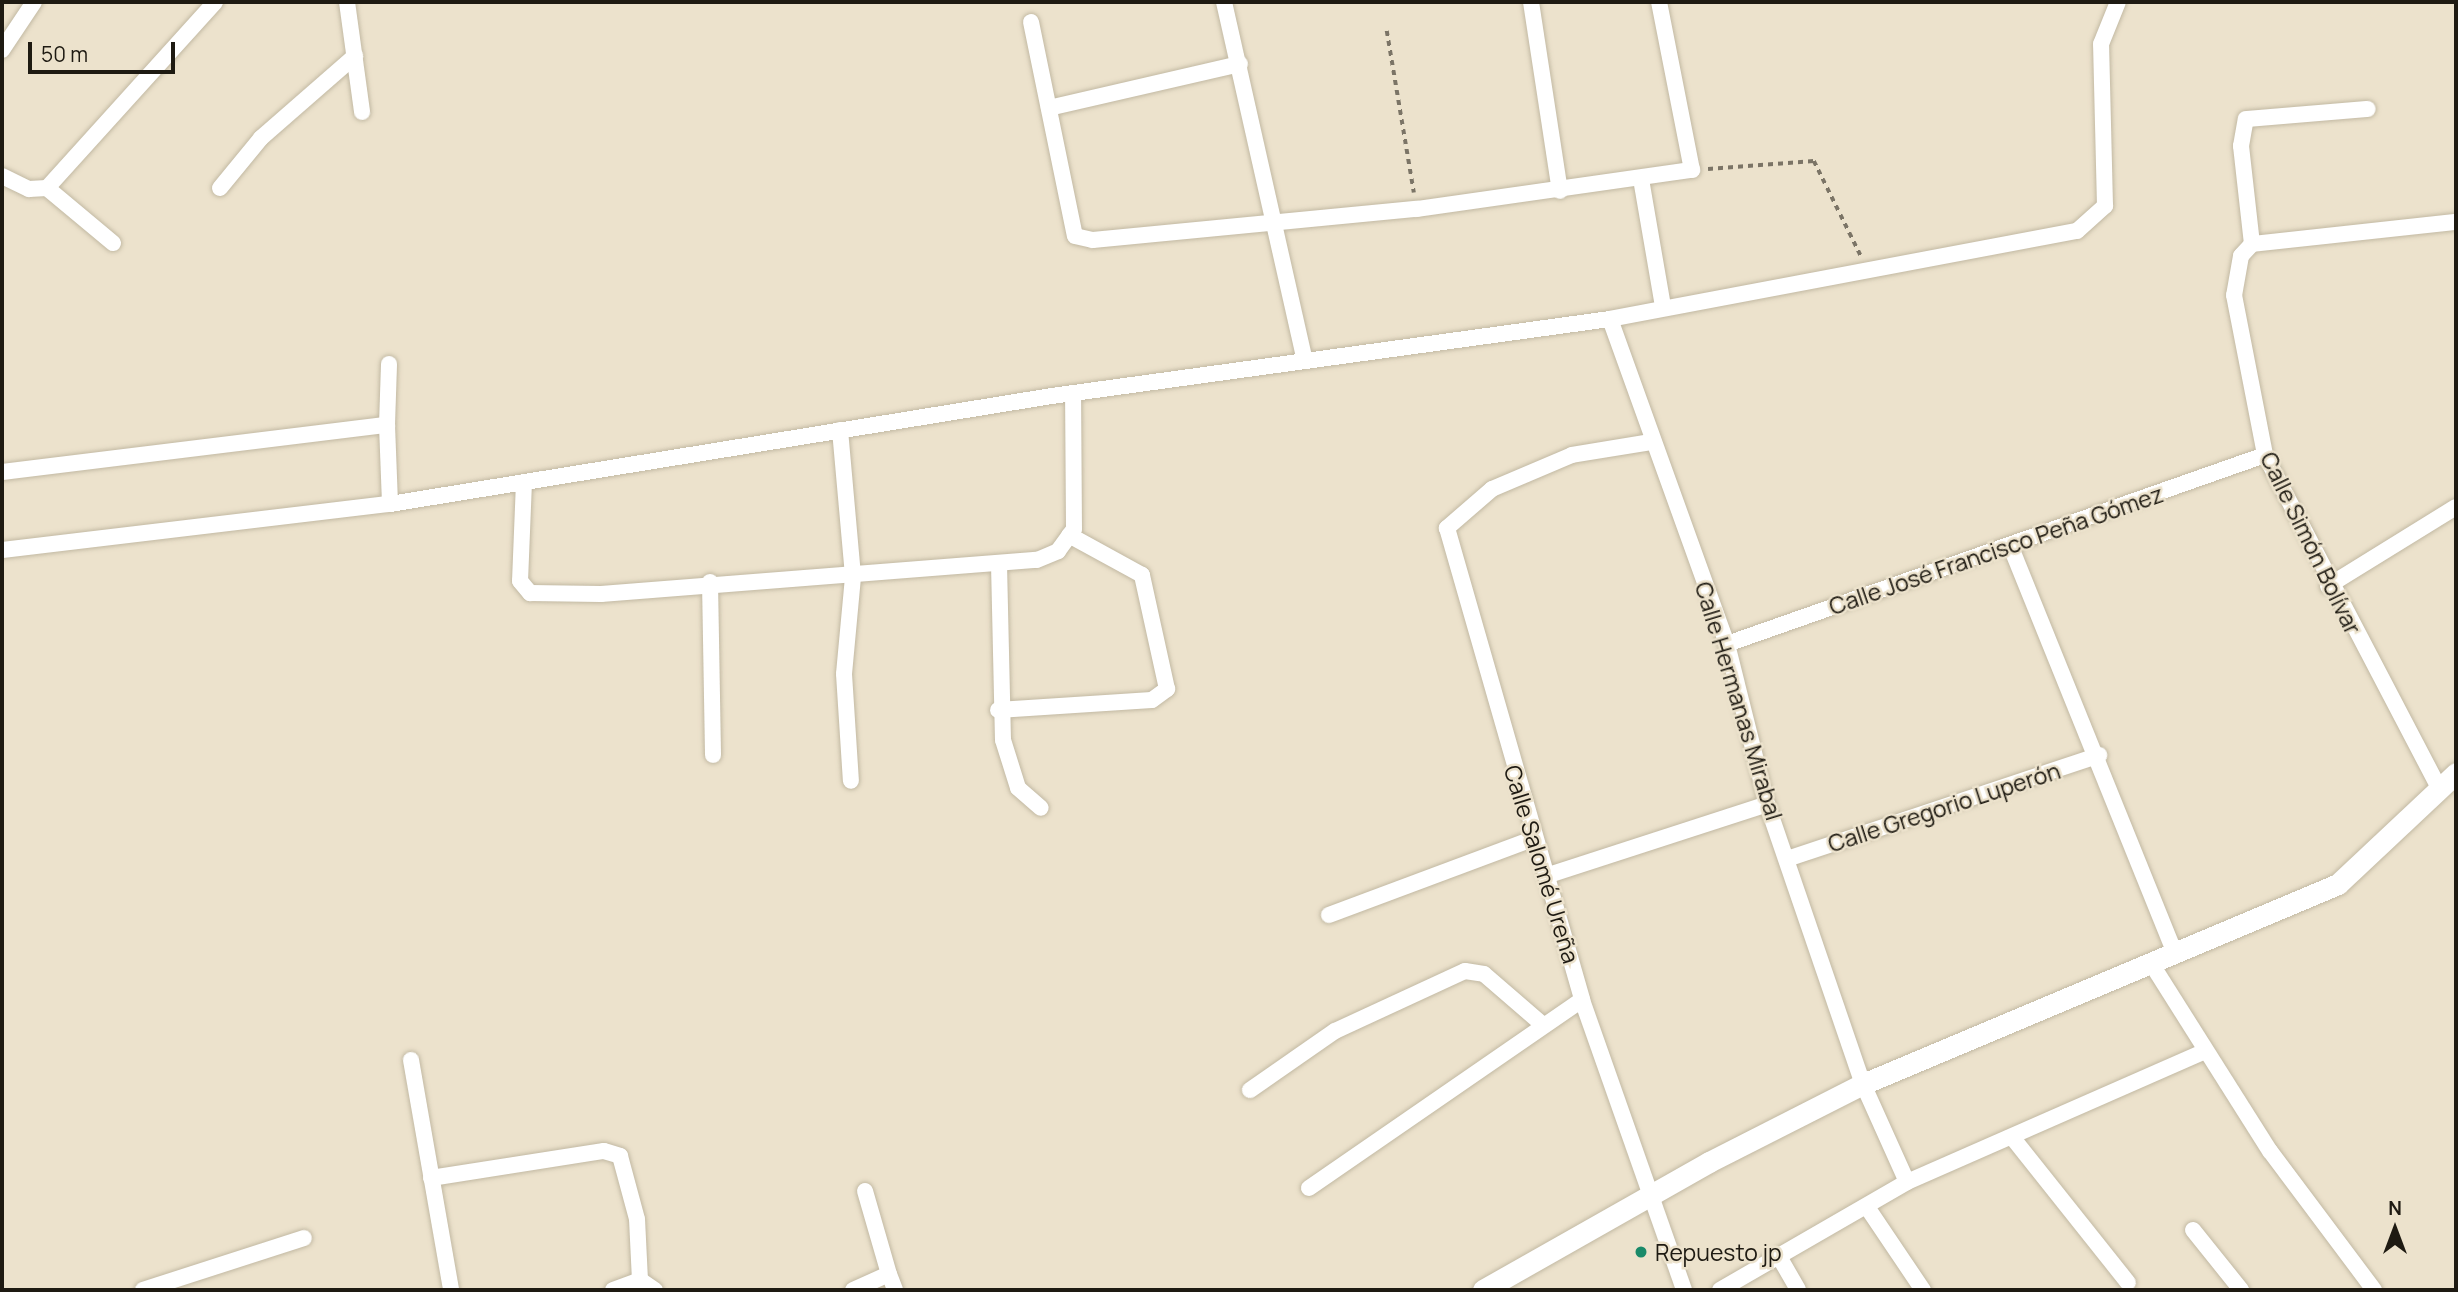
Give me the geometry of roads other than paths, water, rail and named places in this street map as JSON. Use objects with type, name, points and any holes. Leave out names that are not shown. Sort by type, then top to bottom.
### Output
[{"type":"street","points":[[2,50],[34,2]]},
{"type":"street","points":[[2,176],[29,190],[47,188],[215,2]]},
{"type":"street","points":[[347,2],[362,112]]},
{"type":"street","points":[[1224,2],[1305,360]]},
{"type":"street","points":[[1531,2],[1560,191]]},
{"type":"street","points":[[1031,22],[1075,236],[1082,240],[1417,209],[1560,191],[1692,170],[1659,2]]},
{"type":"street","points":[[2,550],[390,504],[1073,393],[1610,318],[2077,231],[2095,221],[2105,206],[2107,183],[2101,44],[2118,2]]},
{"type":"street","points":[[220,188],[261,138],[355,56]]},
{"type":"street","points":[[1049,108],[1240,64]]},
{"type":"street","points":[[2368,109],[2246,119],[2241,146],[2252,244],[2456,222]]},
{"type":"street","points":[[1640,179],[1663,307]]},
{"type":"street","points":[[47,188],[113,243]]},
{"type":"street","name":"Calle Simón Bolívar","points":[[2252,244],[2241,256],[2234,295],[2264,454],[2328,586],[2439,788]]},
{"type":"street","name":"Calle Hermanas Mirabal","points":[[1610,318],[1651,442],[1727,645],[1767,804],[1790,858],[1863,1084],[1907,1182]]},
{"type":"street","points":[[389,364],[387,425],[390,504]]},
{"type":"street","points":[[524,482],[520,581],[530,593],[601,594],[710,582],[853,578],[1037,560],[1058,551],[1075,522],[1073,393]]},
{"type":"street","points":[[2,472],[387,425]]},
{"type":"street","points":[[839,430],[853,578],[844,674],[851,781]]},
{"type":"street","name":"Calle Salomé Ureña","points":[[1651,442],[1572,454],[1492,489],[1447,528],[1532,839],[1546,876],[1581,1000],[1646,1198],[1684,1290]]},
{"type":"street","name":"Calle José Francisco Peña Gómez","points":[[1727,645],[2264,454]]},
{"type":"street","points":[[2328,586],[2456,507]]},
{"type":"street","points":[[998,709],[1152,700],[1167,689],[1142,575],[1069,535]]},
{"type":"street","points":[[2010,545],[2099,755],[2175,953]]},
{"type":"street","points":[[999,564],[998,709],[1018,788],[1041,808]]},
{"type":"street","points":[[710,582],[713,755]]},
{"type":"street","name":"Calle Gregorio Luperón","points":[[1790,858],[2099,755]]},
{"type":"street","points":[[1483,1290],[1646,1198],[1863,1084],[2338,884],[2456,773]]},
{"type":"street","points":[[1546,876],[1767,804]]},
{"type":"street","points":[[1329,915],[1532,839]]},
{"type":"street","points":[[2151,963],[2205,1051],[2374,1290]]},
{"type":"street","points":[[1250,1090],[1335,1031],[1465,971],[1484,974],[1543,1025]]},
{"type":"street","points":[[1310,1188],[1581,1000]]},
{"type":"street","points":[[1720,1290],[1781,1260],[1869,1210],[1907,1182],[2205,1051]]},
{"type":"street","points":[[411,1060],[451,1290]]},
{"type":"street","points":[[2012,1137],[2128,1283]]},
{"type":"street","points":[[431,1178],[604,1151],[620,1156],[637,1219],[640,1280]]},
{"type":"street","points":[[865,1191],[895,1290]]},
{"type":"street","points":[[1869,1210],[1923,1290]]},
{"type":"street","points":[[2193,1230],[2241,1290]]},
{"type":"street","points":[[142,1290],[303,1238]]},
{"type":"street","points":[[1781,1260],[1798,1290]]},
{"type":"street","points":[[853,1290],[888,1274]]},
{"type":"street","points":[[613,1290],[640,1280]]},
{"type":"street","points":[[640,1280],[655,1290]]},
{"type":"place","name":"Repuesto jp","points":[[1641,1252]]}]
